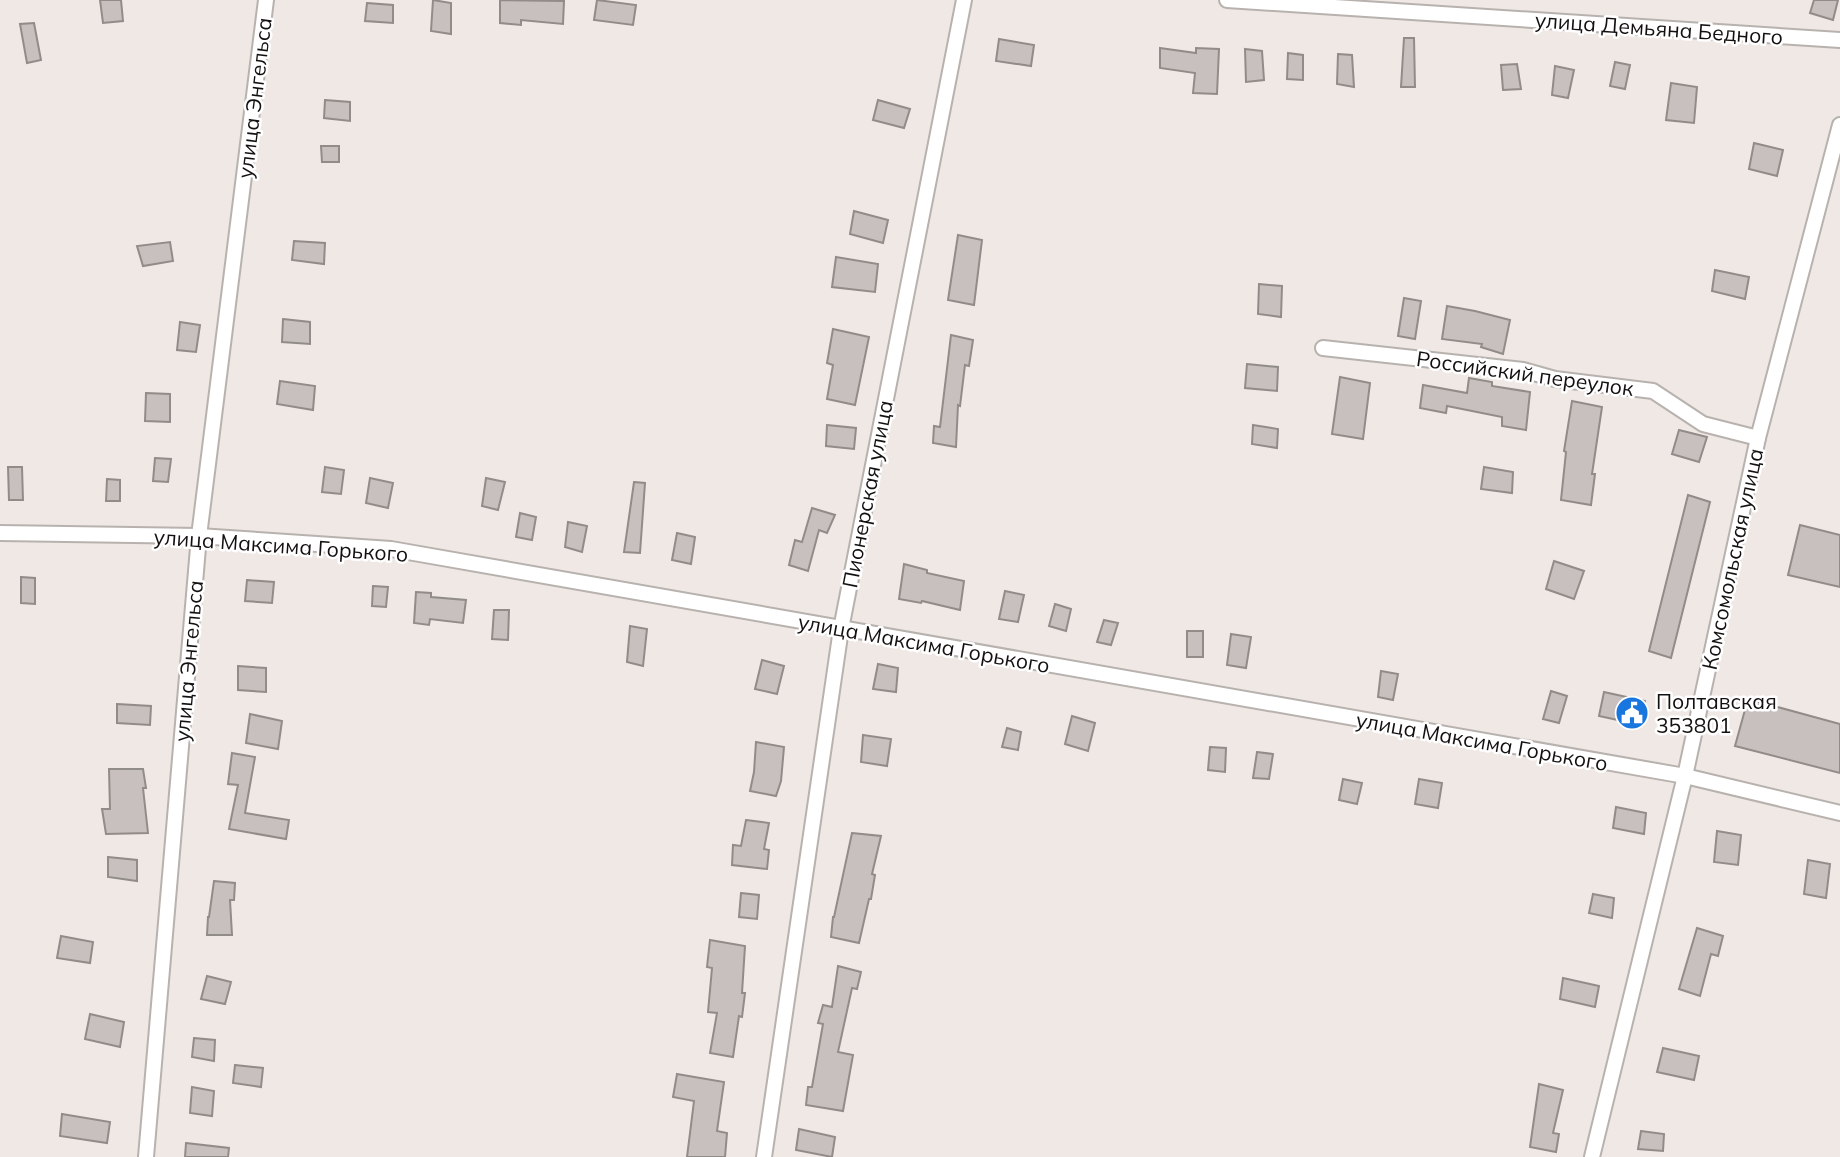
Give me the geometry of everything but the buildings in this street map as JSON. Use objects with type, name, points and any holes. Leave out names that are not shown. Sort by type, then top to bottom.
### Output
[{"type":"street","name":"улица Энгельса","points":[[146,1157],[199,536],[266,0]]},
{"type":"street","name":"Пионерская улица","points":[[764,1157],[841,629],[964,0]]},
{"type":"street","name":"улица Демьяна Бедного","points":[[1227,0],[1840,40]]},
{"type":"street","name":"Комсомольская улица","points":[[1592,1157],[1685,776],[1758,438],[1840,125]]},
{"type":"street","name":"Российский переулок","points":[[1323,348],[1523,370],[1555,379],[1653,391],[1703,424],[1758,438]]},
{"type":"street","name":"улица Максима Горького","points":[[0,533],[199,536],[391,550],[1685,776],[1840,813]]},
{"type":"place","name":"Полтавская 353801","points":[[1632,713]]}]
